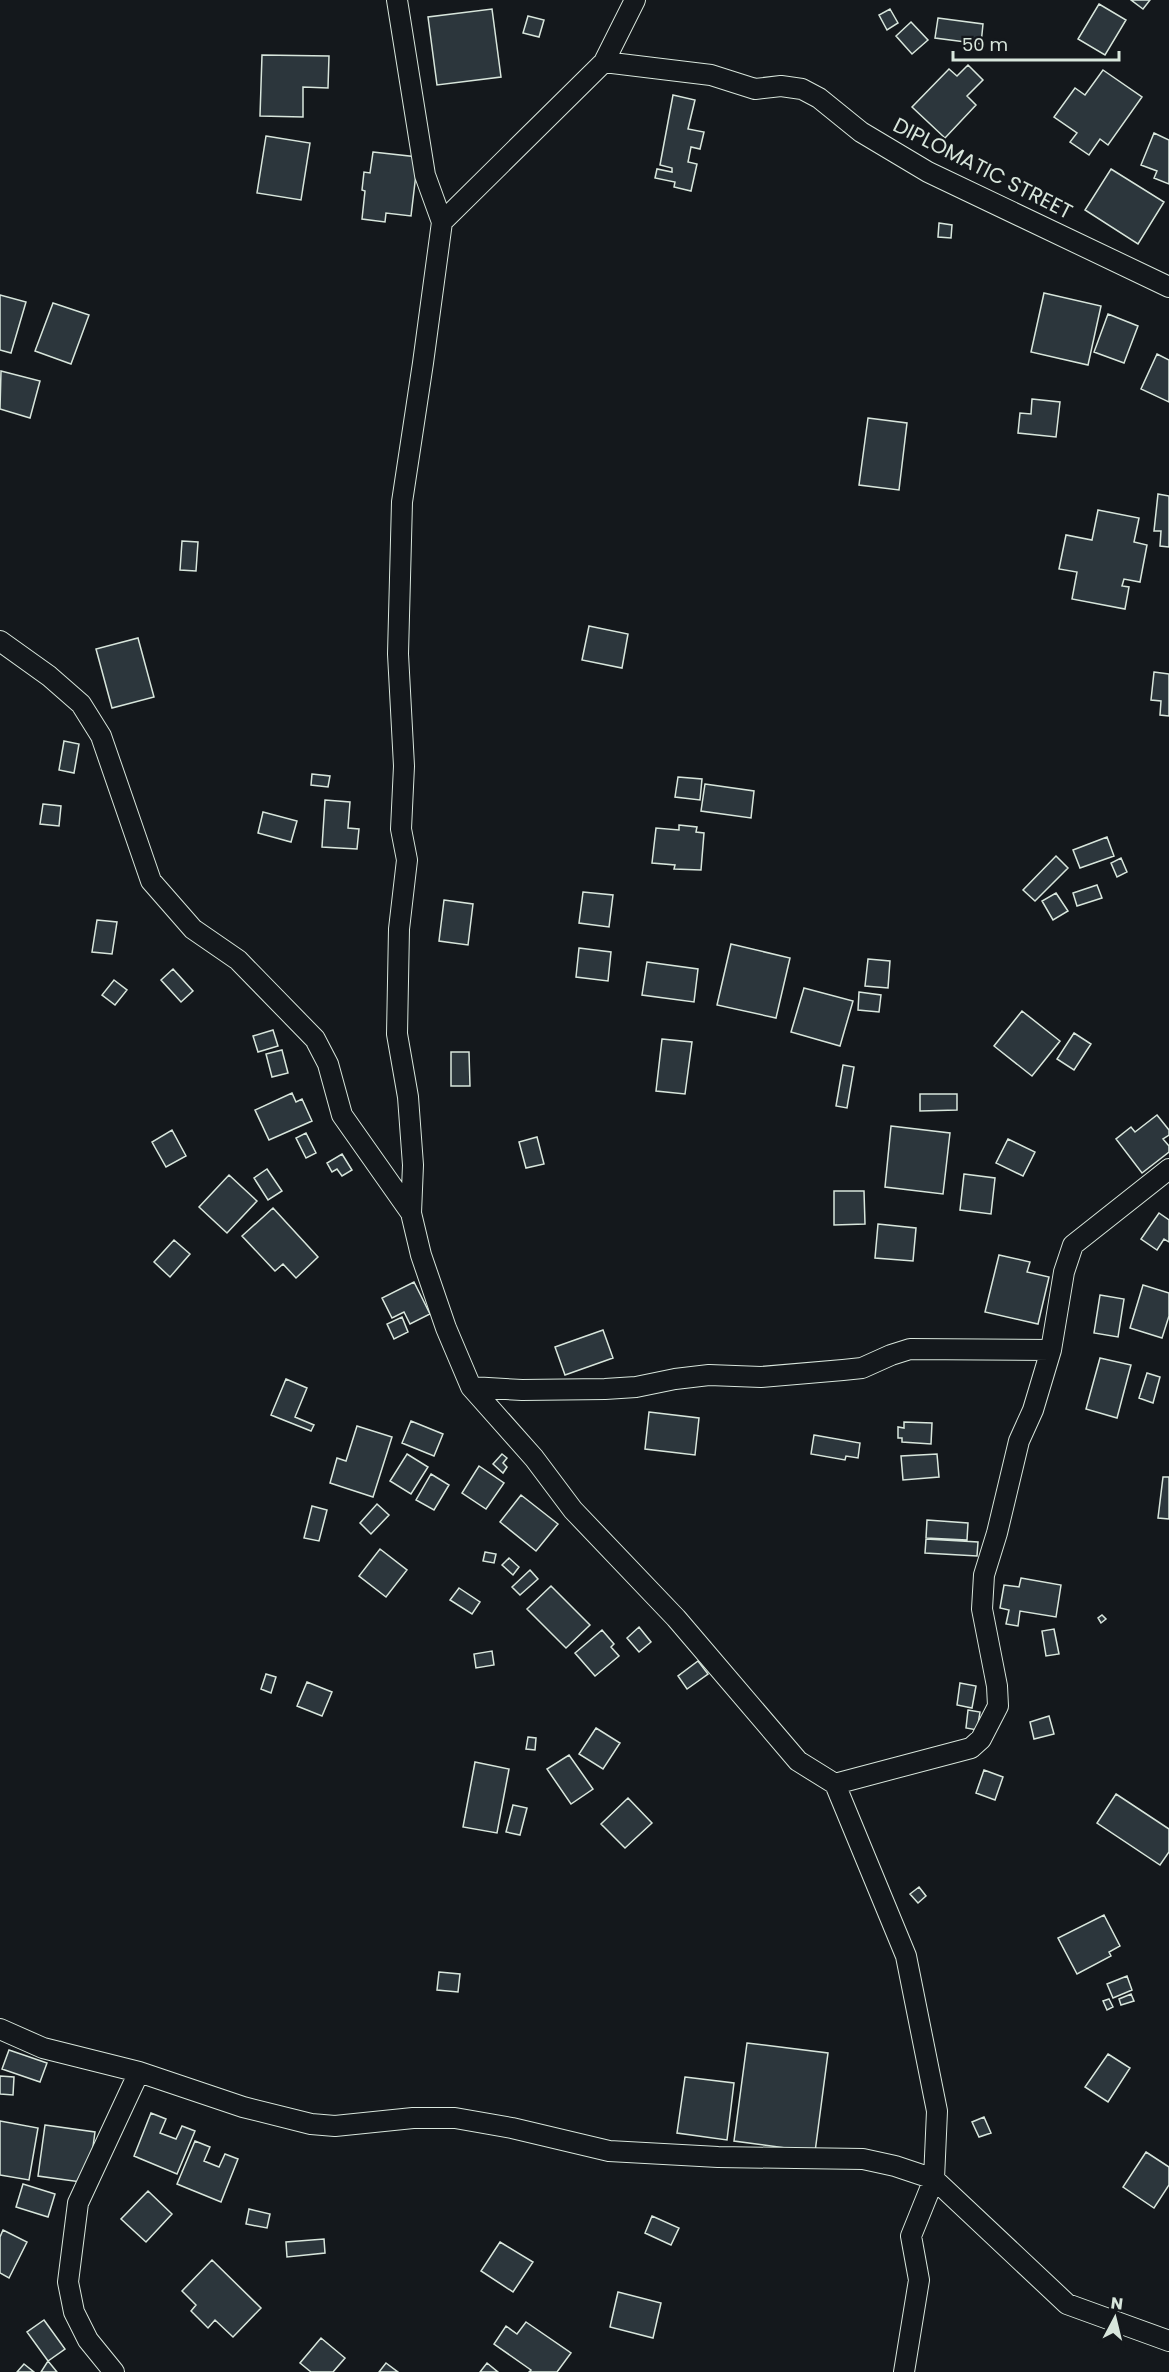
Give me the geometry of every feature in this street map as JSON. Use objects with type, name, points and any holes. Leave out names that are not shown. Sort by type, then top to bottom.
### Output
[{"type":"street","points":[[397,0],[425,175],[442,222],[402,502],[398,654],[404,766],[401,829],[407,860],[399,929],[397,1034],[409,1108],[413,1165],[411,1213],[421,1255],[446,1328],[471,1387],[534,1458],[573,1510],[676,1618],[798,1761],[835,1784],[906,1956],[936,2111],[934,2179],[911,2236],[919,2280],[904,2372]]},
{"type":"street","points":[[442,222],[603,62],[634,0]]},
{"type":"street","name":"DIPLOMATIC STREET","points":[[603,62],[711,75],[755,89],[781,86],[802,89],[819,98],[861,132],[928,172],[1169,287]]},
{"type":"street","points":[[0,641],[49,676],[81,704],[101,736],[151,881],[193,929],[238,960],[315,1039],[328,1064],[342,1115],[411,1213]]},
{"type":"street","points":[[835,1784],[972,1748],[981,1739],[998,1706],[997,1686],[982,1609],[984,1575],[997,1533],[1019,1442],[1033,1410],[1051,1350],[1064,1272],[1073,1245],[1169,1169]]},
{"type":"street","points":[[471,1387],[522,1390],[605,1389],[636,1387],[709,1375],[762,1377],[862,1368],[891,1354],[910,1349],[1051,1350]]},
{"type":"street","points":[[0,2029],[43,2048],[139,2072],[243,2107],[311,2124],[335,2126],[413,2118],[455,2118],[512,2128],[609,2151],[718,2157],[863,2159],[934,2179],[1067,2304],[1169,2341]]},
{"type":"street","points":[[114,2372],[88,2340],[74,2312],[68,2282],[78,2204],[139,2072]]},
{"type":"building","points":[[1131,0],[1150,0],[1143,9]]},
{"type":"building","points":[[1099,4],[1126,20],[1105,55],[1078,39]]},
{"type":"building","points":[[492,9],[501,77],[437,85],[428,17]]},
{"type":"building","points":[[890,9],[898,23],[887,30],[879,15]]},
{"type":"building","points":[[528,16],[544,20],[539,37],[523,33]]},
{"type":"building","points":[[938,18],[983,24],[981,44],[935,38]]},
{"type":"building","points":[[911,22],[928,40],[912,54],[896,36]]},
{"type":"building","points":[[262,55],[329,56],[328,88],[303,87],[303,117],[260,116]]},
{"type":"building","points":[[968,65],[983,80],[967,96],[976,105],[945,138],[912,107],[949,69],[957,76]]},
{"type":"building","points":[[1103,70],[1142,97],[1108,145],[1100,139],[1089,155],[1070,142],[1077,133],[1054,117],[1075,88],[1085,95]]},
{"type":"building","points":[[673,95],[695,100],[688,129],[704,132],[700,149],[691,147],[688,162],[697,164],[691,191],[674,187],[675,182],[655,178],[657,169],[672,172],[672,168],[660,165]]},
{"type":"building","points":[[1154,133],[1169,140],[1169,184],[1154,178],[1157,171],[1141,165]]},
{"type":"building","points":[[266,136],[310,143],[301,200],[257,193]]},
{"type":"building","points":[[373,152],[418,157],[411,216],[386,213],[385,222],[362,219],[365,191],[362,190],[364,172],[370,173]]},
{"type":"building","points":[[1111,169],[1164,202],[1138,244],[1085,210]]},
{"type":"building","points":[[939,223],[952,225],[951,238],[938,237]]},
{"type":"building","points":[[1044,293],[1101,306],[1088,365],[1031,352]]},
{"type":"building","points":[[0,295],[26,302],[11,353],[0,350]]},
{"type":"building","points":[[53,303],[89,315],[71,364],[35,351]]},
{"type":"building","points":[[1108,314],[1138,326],[1124,363],[1094,352]]},
{"type":"building","points":[[1157,354],[1169,360],[1169,402],[1141,389]]},
{"type":"building","points":[[1,371],[40,381],[30,418],[0,409]]},
{"type":"building","points":[[1032,399],[1060,402],[1056,437],[1018,433],[1020,413],[1031,414]]},
{"type":"building","points":[[868,418],[907,423],[899,490],[859,485]]},
{"type":"building","points":[[1158,494],[1169,496],[1169,547],[1160,546],[1161,531],[1154,531]]},
{"type":"building","points":[[1098,510],[1139,518],[1134,542],[1147,545],[1140,582],[1124,579],[1122,586],[1129,587],[1125,609],[1072,599],[1077,572],[1059,569],[1066,535],[1092,540]]},
{"type":"building","points":[[182,541],[198,542],[196,571],[180,570]]},
{"type":"building","points":[[589,626],[628,634],[622,668],[582,660]]},
{"type":"building","points":[[138,638],[154,697],[112,708],[96,649]]},
{"type":"building","points":[[1154,672],[1169,674],[1169,716],[1160,715],[1161,701],[1151,700]]},
{"type":"building","points":[[64,741],[79,744],[74,773],[59,770]]},
{"type":"building","points":[[312,774],[330,776],[328,787],[311,785]]},
{"type":"building","points":[[678,777],[702,779],[700,800],[675,797]]},
{"type":"building","points":[[705,784],[754,791],[751,818],[701,811]]},
{"type":"building","points":[[325,800],[350,802],[348,828],[359,829],[357,849],[322,847]]},
{"type":"building","points":[[43,804],[61,806],[59,826],[40,824]]},
{"type":"building","points":[[263,812],[297,821],[291,842],[258,833]]},
{"type":"building","points":[[679,825],[697,827],[696,832],[704,833],[701,870],[674,869],[675,865],[652,863],[656,828],[679,830]]},
{"type":"building","points":[[1107,837],[1114,856],[1080,868],[1073,850]]},
{"type":"building","points":[[1056,856],[1068,868],[1035,901],[1023,890]]},
{"type":"building","points":[[1121,858],[1127,872],[1117,877],[1111,863]]},
{"type":"building","points":[[1097,885],[1102,898],[1077,906],[1073,893]]},
{"type":"building","points":[[583,892],[613,895],[609,927],[579,923]]},
{"type":"building","points":[[1056,893],[1068,911],[1053,920],[1042,901]]},
{"type":"building","points":[[444,900],[473,904],[468,945],[439,941]]},
{"type":"building","points":[[97,920],[117,922],[112,954],[92,952]]},
{"type":"building","points":[[731,944],[790,958],[776,1018],[717,1005]]},
{"type":"building","points":[[579,948],[611,952],[608,981],[576,977]]},
{"type":"building","points":[[868,959],[890,961],[888,988],[865,986]]},
{"type":"building","points":[[647,962],[698,969],[694,1002],[642,995]]},
{"type":"building","points":[[173,969],[193,991],[181,1002],[161,980]]},
{"type":"building","points":[[114,980],[127,990],[115,1005],[102,995]]},
{"type":"building","points":[[804,988],[853,1001],[840,1046],[791,1032]]},
{"type":"building","points":[[859,992],[881,995],[879,1012],[858,1010]]},
{"type":"building","points":[[1022,1011],[1060,1041],[1032,1076],[994,1046]]},
{"type":"building","points":[[273,1030],[278,1046],[258,1052],[253,1036]]},
{"type":"building","points":[[1074,1033],[1091,1044],[1074,1070],[1057,1059]]},
{"type":"building","points":[[662,1039],[692,1042],[685,1094],[656,1091]]},
{"type":"building","points":[[282,1050],[288,1073],[272,1077],[266,1054]]},
{"type":"building","points":[[451,1052],[469,1052],[470,1086],[451,1086]]},
{"type":"building","points":[[843,1065],[854,1067],[847,1108],[836,1106]]},
{"type":"building","points":[[292,1093],[296,1102],[302,1099],[312,1121],[269,1140],[255,1110]]},
{"type":"building","points":[[920,1094],[957,1094],[957,1110],[920,1111]]},
{"type":"building","points":[[1157,1115],[1169,1130],[1169,1135],[1163,1139],[1169,1146],[1169,1152],[1142,1173],[1116,1139],[1131,1127],[1135,1132]]},
{"type":"building","points":[[891,1126],[950,1133],[943,1194],[885,1187]]},
{"type":"building","points":[[172,1130],[186,1156],[166,1167],[152,1142]]},
{"type":"building","points":[[306,1133],[316,1153],[306,1158],[296,1138]]},
{"type":"building","points":[[537,1137],[544,1164],[526,1168],[519,1142]]},
{"type":"building","points":[[1008,1139],[1035,1152],[1023,1176],[996,1163]]},
{"type":"building","points":[[342,1154],[352,1170],[342,1176],[337,1169],[332,1172],[327,1163]]},
{"type":"building","points":[[267,1169],[282,1191],[268,1200],[254,1178]]},
{"type":"building","points":[[964,1174],[995,1178],[991,1214],[960,1210]]},
{"type":"building","points":[[229,1175],[257,1201],[227,1233],[199,1207]]},
{"type":"building","points":[[834,1191],[864,1191],[865,1224],[834,1225]]},
{"type":"building","points":[[273,1208],[318,1257],[296,1278],[283,1264],[275,1271],[242,1236]]},
{"type":"building","points":[[1159,1213],[1169,1220],[1169,1242],[1164,1239],[1157,1250],[1141,1239]]},
{"type":"building","points":[[878,1224],[916,1228],[913,1261],[875,1258]]},
{"type":"building","points":[[174,1240],[190,1254],[170,1277],[154,1262]]},
{"type":"building","points":[[999,1255],[1030,1262],[1027,1272],[1049,1277],[1038,1324],[985,1312]]},
{"type":"building","points":[[414,1282],[430,1314],[410,1324],[404,1312],[392,1318],[382,1298]]},
{"type":"building","points":[[1143,1285],[1169,1293],[1169,1316],[1162,1338],[1130,1328]]},
{"type":"building","points":[[1100,1295],[1124,1299],[1118,1337],[1094,1333]]},
{"type":"building","points":[[402,1317],[408,1332],[394,1339],[387,1324]]},
{"type":"building","points":[[603,1330],[613,1358],[565,1375],[555,1347]]},
{"type":"building","points":[[1100,1358],[1131,1365],[1117,1418],[1086,1409]]},
{"type":"building","points":[[1147,1373],[1160,1377],[1153,1403],[1139,1398]]},
{"type":"building","points":[[286,1379],[307,1388],[295,1417],[314,1425],[311,1431],[271,1415]]},
{"type":"building","points":[[649,1412],[699,1418],[695,1455],[645,1449]]},
{"type":"building","points":[[411,1421],[443,1434],[434,1456],[402,1443]]},
{"type":"building","points":[[904,1422],[932,1423],[931,1444],[902,1442],[902,1438],[898,1438],[898,1427],[904,1428]]},
{"type":"building","points":[[357,1426],[392,1437],[373,1497],[330,1483],[337,1458],[346,1461]]},
{"type":"building","points":[[814,1435],[860,1443],[858,1458],[846,1456],[845,1460],[811,1454]]},
{"type":"building","points":[[407,1454],[428,1467],[411,1494],[390,1481]]},
{"type":"building","points":[[502,1454],[507,1458],[503,1463],[507,1467],[503,1473],[493,1464]]},
{"type":"building","points":[[937,1454],[939,1477],[903,1480],[901,1456]]},
{"type":"building","points":[[479,1466],[504,1483],[486,1509],[462,1493]]},
{"type":"building","points":[[431,1474],[449,1485],[434,1510],[416,1500]]},
{"type":"building","points":[[1163,1477],[1169,1477],[1169,1519],[1158,1518]]},
{"type":"building","points":[[521,1495],[558,1524],[536,1551],[500,1522]]},
{"type":"building","points":[[377,1504],[389,1515],[371,1534],[360,1523]]},
{"type":"building","points":[[312,1506],[327,1510],[319,1541],[304,1538]]},
{"type":"building","points":[[927,1520],[968,1523],[967,1540],[926,1538]]},
{"type":"building","points":[[926,1539],[978,1542],[977,1556],[925,1553]]},
{"type":"building","points":[[380,1549],[407,1570],[386,1597],[359,1576]]},
{"type":"building","points":[[485,1552],[496,1554],[494,1563],[483,1561]]},
{"type":"building","points":[[509,1558],[519,1567],[513,1575],[502,1565]]},
{"type":"building","points":[[530,1570],[538,1579],[520,1595],[512,1587]]},
{"type":"building","points":[[1021,1578],[1061,1585],[1056,1617],[1020,1611],[1018,1626],[1006,1624],[1009,1610],[1000,1608],[1004,1585],[1019,1587]]},
{"type":"building","points":[[551,1586],[590,1625],[566,1648],[527,1609]]},
{"type":"building","points":[[459,1588],[480,1602],[472,1614],[450,1600]]},
{"type":"building","points":[[1102,1615],[1106,1619],[1101,1623],[1098,1618]]},
{"type":"building","points":[[639,1627],[651,1642],[639,1652],[627,1638]]},
{"type":"building","points":[[1054,1629],[1059,1654],[1046,1656],[1042,1631]]},
{"type":"building","points":[[602,1630],[614,1644],[611,1647],[619,1656],[595,1676],[575,1653]]},
{"type":"building","points":[[492,1651],[494,1665],[476,1668],[474,1654]]},
{"type":"building","points":[[698,1661],[708,1674],[687,1689],[678,1676]]},
{"type":"building","points":[[266,1674],[276,1677],[271,1693],[261,1689]]},
{"type":"building","points":[[307,1682],[332,1692],[322,1716],[297,1706]]},
{"type":"building","points":[[960,1683],[976,1686],[972,1708],[957,1705]]},
{"type":"building","points":[[968,1710],[980,1712],[977,1730],[966,1728]]},
{"type":"building","points":[[1049,1716],[1054,1734],[1034,1739],[1030,1722]]},
{"type":"building","points":[[596,1728],[620,1743],[603,1769],[579,1754]]},
{"type":"building","points":[[528,1737],[536,1738],[535,1750],[526,1749]]},
{"type":"building","points":[[569,1755],[593,1789],[571,1804],[547,1769]]},
{"type":"building","points":[[475,1762],[509,1769],[497,1833],[463,1827]]},
{"type":"building","points":[[984,1770],[1003,1777],[995,1800],[976,1793]]},
{"type":"building","points":[[1116,1794],[1169,1829],[1169,1852],[1160,1865],[1097,1823]]},
{"type":"building","points":[[628,1798],[652,1823],[625,1848],[601,1824]]},
{"type":"building","points":[[513,1805],[527,1808],[520,1835],[506,1832]]},
{"type":"building","points":[[919,1887],[926,1896],[918,1903],[910,1894]]},
{"type":"building","points":[[1104,1915],[1120,1946],[1109,1952],[1111,1956],[1077,1974],[1058,1938]]},
{"type":"building","points":[[439,1972],[460,1974],[458,1992],[437,1990]]},
{"type":"building","points":[[1127,1976],[1132,1990],[1113,1998],[1107,1984]]},
{"type":"building","points":[[1131,1994],[1134,2001],[1121,2005],[1119,1999]]},
{"type":"building","points":[[1109,1999],[1113,2007],[1107,2010],[1103,2001]]},
{"type":"building","points":[[747,2043],[828,2053],[815,2152],[734,2141]]},
{"type":"building","points":[[9,2050],[47,2063],[40,2082],[2,2069]]},
{"type":"building","points":[[1108,2054],[1130,2068],[1108,2102],[1085,2087]]},
{"type":"building","points":[[0,2076],[14,2077],[13,2095],[0,2094]]},
{"type":"building","points":[[685,2077],[734,2083],[727,2140],[677,2133]]},
{"type":"building","points":[[151,2113],[166,2119],[160,2133],[176,2139],[182,2126],[195,2131],[177,2174],[134,2156]]},
{"type":"building","points":[[984,2117],[991,2133],[979,2137],[972,2122]]},
{"type":"building","points":[[0,2121],[38,2128],[29,2180],[0,2175]]},
{"type":"building","points":[[45,2125],[95,2132],[88,2183],[38,2176]]},
{"type":"building","points":[[195,2141],[210,2147],[204,2161],[219,2167],[225,2154],[238,2159],[221,2202],[177,2184]]},
{"type":"building","points":[[1146,2152],[1169,2167],[1169,2185],[1154,2208],[1123,2187]]},
{"type":"building","points":[[23,2184],[55,2194],[48,2217],[16,2207]]},
{"type":"building","points":[[148,2191],[172,2214],[146,2242],[121,2219]]},
{"type":"building","points":[[249,2209],[270,2214],[267,2228],[246,2224]]},
{"type":"building","points":[[652,2216],[679,2228],[671,2245],[645,2233]]},
{"type":"building","points":[[3,2230],[27,2242],[9,2278],[0,2273],[0,2237]]},
{"type":"building","points":[[324,2239],[325,2253],[287,2257],[286,2242]]},
{"type":"building","points":[[500,2242],[533,2262],[513,2292],[481,2271]]},
{"type":"building","points":[[212,2260],[261,2308],[233,2337],[215,2320],[208,2328],[191,2311],[196,2305],[182,2291]]},
{"type":"building","points":[[618,2292],[661,2303],[653,2338],[610,2327]]},
{"type":"building","points":[[44,2320],[65,2349],[48,2361],[27,2332]]},
{"type":"building","points":[[526,2322],[571,2353],[557,2372],[529,2372],[531,2370],[494,2344],[506,2326],[517,2334]]},
{"type":"building","points":[[321,2338],[345,2358],[333,2372],[311,2372],[300,2363]]},
{"type":"building","points":[[48,2361],[57,2372],[41,2372]]},
{"type":"building","points":[[386,2363],[398,2372],[379,2372]]},
{"type":"building","points":[[487,2363],[498,2372],[480,2372]]},
{"type":"building","points":[[24,2364],[34,2372],[17,2372]]}]
